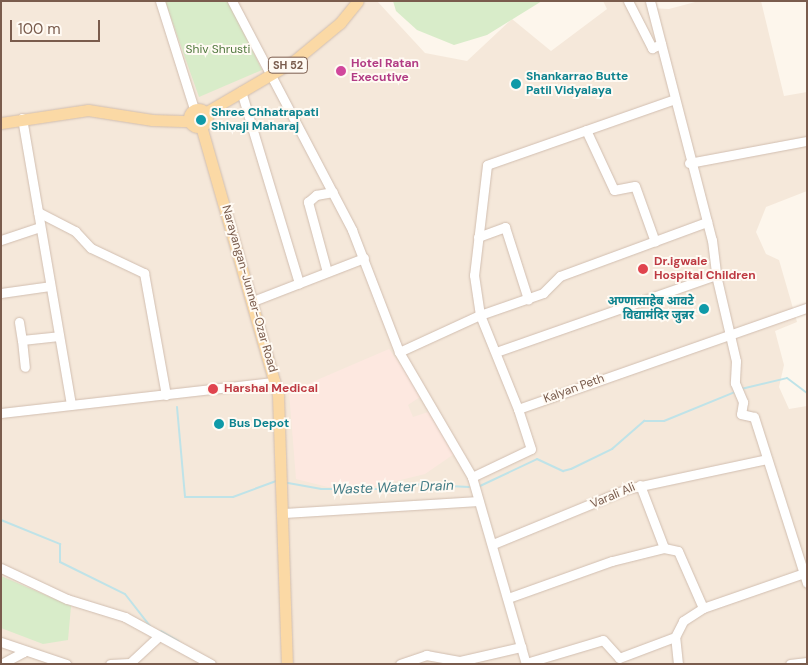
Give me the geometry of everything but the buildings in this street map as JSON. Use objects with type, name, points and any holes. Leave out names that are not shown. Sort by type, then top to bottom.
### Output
[{"type":"main road","name":"SH 52","points":[[205,113],[272,74],[315,46],[358,1]]},
{"type":"main road","points":[[1,123],[22,118],[88,110],[152,120],[189,121],[201,126],[205,113],[194,110],[189,121]]},
{"type":"main road","name":"Narayangan-Junner-Ozar Road","points":[[201,126],[275,382],[284,513],[287,664]]},
{"type":"street","points":[[160,1],[194,110]]},
{"type":"street","points":[[232,1],[333,192],[364,258],[399,352],[472,477],[493,544],[526,664],[603,640],[618,658],[675,637]]},
{"type":"street","points":[[628,1],[652,48],[661,44]]},
{"type":"street","points":[[650,1],[689,163],[707,222],[716,276],[731,331],[741,414],[754,417],[807,583]]},
{"type":"street","points":[[241,91],[299,283]]},
{"type":"street","points":[[472,477],[531,449],[518,409],[480,315],[474,275],[487,165],[675,99]]},
{"type":"street","points":[[22,118],[71,404]]},
{"type":"street","points":[[586,130],[614,190],[631,185],[637,190],[655,242]]},
{"type":"street","points":[[689,163],[807,141]]},
{"type":"street","points":[[327,272],[308,202],[316,195],[333,192]]},
{"type":"street","points":[[38,212],[75,231],[91,248],[144,273],[166,395]]},
{"type":"street","points":[[399,352],[480,315],[543,293],[560,276],[707,222]]},
{"type":"street","points":[[1,240],[40,227]]},
{"type":"street","points":[[478,237],[505,227],[528,299]]},
{"type":"street","points":[[253,301],[364,258]]},
{"type":"street","points":[[496,352],[716,276]]},
{"type":"street","points":[[1,293],[50,286]]},
{"type":"street","name":"Kalyan Peth","points":[[518,409],[731,331],[807,308]]},
{"type":"street","points":[[19,322],[25,367]]},
{"type":"street","points":[[22,340],[59,336]]},
{"type":"street","points":[[1,413],[275,382]]},
{"type":"street","name":"Varali Ali","points":[[493,544],[640,485],[698,477],[767,459]]},
{"type":"street","points":[[640,485],[664,548]]},
{"type":"street","points":[[284,513],[479,501]]},
{"type":"street","points":[[508,598],[612,560],[664,548],[678,550],[703,608]]},
{"type":"street","points":[[1,568],[67,599],[125,617],[158,637],[211,664]]},
{"type":"street","points":[[678,664],[675,637],[683,621],[703,608],[805,572]]},
{"type":"street","points":[[110,664],[130,663],[158,637]]},
{"type":"street","points":[[1,642],[24,652],[66,664]]},
{"type":"street","points":[[400,664],[426,655],[460,661],[521,647]]},
{"type":"street","points":[[1,664],[24,652]]},
{"type":"street","points":[[790,664],[807,662]]},
{"type":"shaded area","points":[[1,1],[377,1],[425,53],[467,61],[512,19],[551,51],[607,9],[603,1],[645,1],[647,8],[669,9],[699,1],[761,1],[784,96],[807,92],[807,191],[766,207],[756,232],[766,254],[779,260],[797,322],[775,331],[784,365],[779,387],[789,409],[807,406],[807,664],[1,664]]},
{"type":"shaded area","points":[[389,349],[423,395],[408,405],[413,417],[431,411],[454,454],[425,474],[376,486],[328,487],[296,479],[289,392]]},
{"type":"green space","name":"Shiv Shrusti","points":[[165,1],[228,1],[262,70],[199,97]]},
{"type":"green space","points":[[393,1],[542,1],[487,35],[454,45],[417,30],[396,11]]},
{"type":"green space","points":[[1,576],[71,606],[68,640],[43,644],[1,628]]},
{"type":"waterway","name":"Waste Water Drain","points":[[741,389],[787,378],[807,393]]},
{"type":"waterway","name":"Waste Water Drain","points":[[480,486],[537,459],[563,471],[571,469],[612,449],[644,421],[664,421],[735,392]]},
{"type":"waterway","name":"Waste Water Drain","points":[[177,407],[185,497],[233,497],[276,481]]},
{"type":"waterway","name":"Waste Water Drain","points":[[288,483],[321,489],[388,489],[410,484],[469,487]]},
{"type":"waterway","points":[[1,520],[60,544],[60,562],[125,594],[150,626]]},
{"type":"waterway","points":[[161,631],[178,641]]},
{"type":"place","name":"Hotel Ratan Executive","points":[[341,71]]},
{"type":"place","name":"Shankarrao Butte Patil Vidyalaya","points":[[516,84]]},
{"type":"place","name":"Shree Chhatrapati Shivaji Maharaj","points":[[201,120]]},
{"type":"place","name":"Dr.igwale Hospital Children","points":[[643,269]]},
{"type":"place","name":"अण्णासाहेब आवटे विद्यामंदिर जुन्नर","points":[[704,309]]},
{"type":"place","name":"Harshal Medical","points":[[213,389]]},
{"type":"place","name":"Bus Depot","points":[[219,424]]}]
